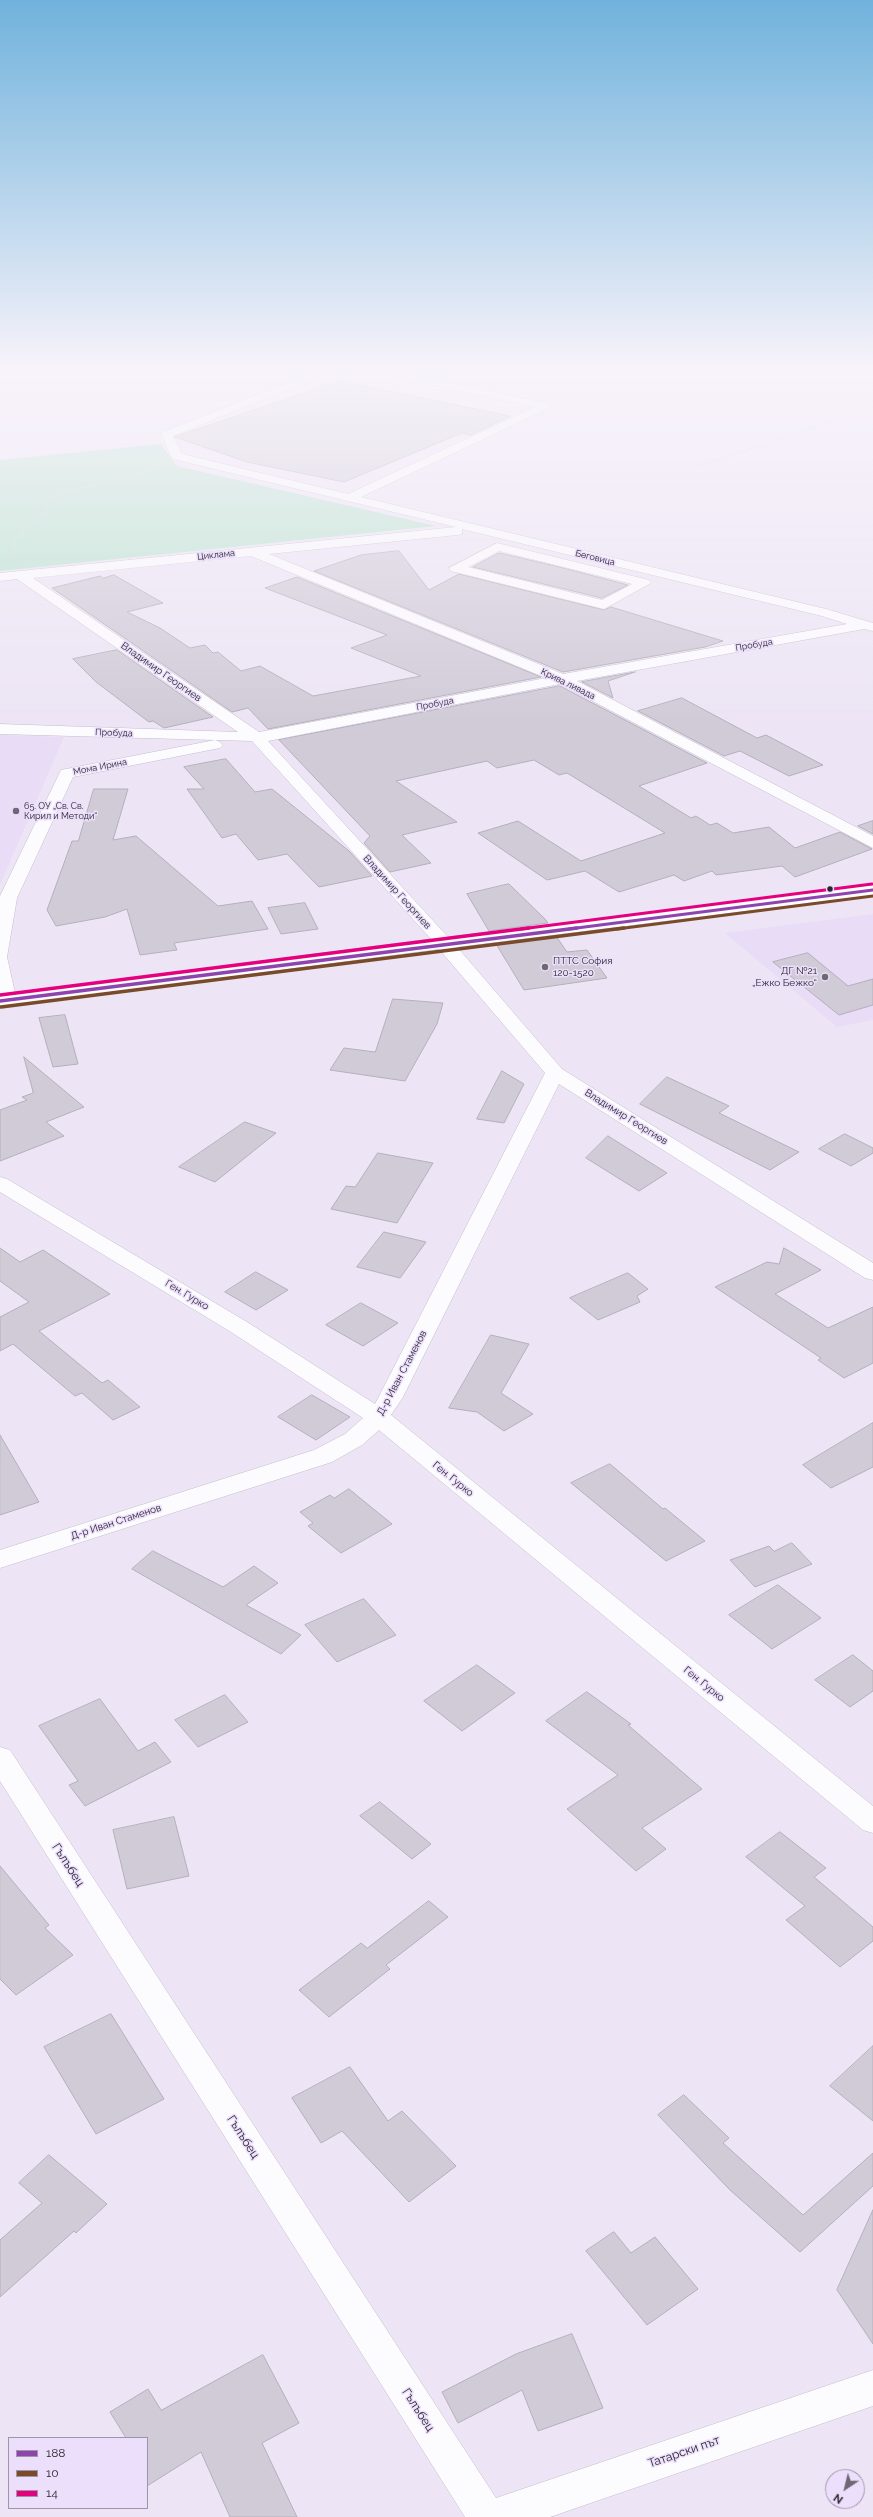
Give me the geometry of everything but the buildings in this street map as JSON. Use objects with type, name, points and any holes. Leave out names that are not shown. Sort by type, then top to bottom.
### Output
[{"type":"street","name":"Беговица","points":[[306,487],[870,626]]},
{"type":"street","points":[[349,498],[372,487]]},
{"type":"street","name":"Циклама","points":[[0,577],[426,533],[480,530]]},
{"type":"street","points":[[613,575],[644,583],[604,605],[456,568],[497,547],[613,575],[628,566]]},
{"type":"street","name":"Крива ливада","points":[[251,551],[562,679],[873,843]]},
{"type":"street","name":"Владимир Георгиев","points":[[20,575],[256,737],[444,942],[555,1073],[868,1263]]},
{"type":"street","name":"Пробуда","points":[[0,729],[256,737],[562,679],[870,626]]},
{"type":"street","name":"Мома Ирина","points":[[0,955],[1,933],[8,898],[67,773],[256,737]]},
{"type":"street","points":[[0,960],[4,1001],[444,942],[873,890]]},
{"type":"street","name":"Д-р Иван Стаменов","points":[[0,1559],[323,1456],[343,1447],[361,1435],[379,1418],[555,1073]]},
{"type":"street","name":"Ген. Гурко","points":[[0,1183],[268,1345],[324,1380],[379,1418],[873,1822]]},
{"type":"street","name":"Гълъбец","points":[[0,1758],[486,2517]]},
{"type":"street","name":"Татарски път","points":[[495,2517],[873,2388]]},
{"type":"path","points":[[20,575],[14,541],[49,510],[46,503],[56,493],[83,487]]},
{"type":"shaded area","name":"65. ОУ „Св. Св. Кирил и Методи“","points":[[0,735],[64,737],[0,885]]},
{"type":"shaded area","name":"ДГ №21 „Ежко Бежко“","points":[[873,914],[873,1020],[837,1027],[725,933]]},
{"type":"green space","points":[[0,487],[270,487],[436,526],[0,571]]},
{"type":"transit line","name":"14","points":[[0,995],[872,884]]},
{"type":"transit line","name":"188","points":[[0,1001],[873,890]]},
{"type":"transit line","name":"10","points":[[1,1007],[873,896]]},
{"type":"place","name":"65. ОУ „Св. Св. Кирил и Методи“","points":[[16,811]]},
{"type":"place","name":"ПТТС София 120-1520","points":[[545,967]]},
{"type":"place","name":"ДГ №21 „Ежко Бежко“","points":[[825,977]]}]
